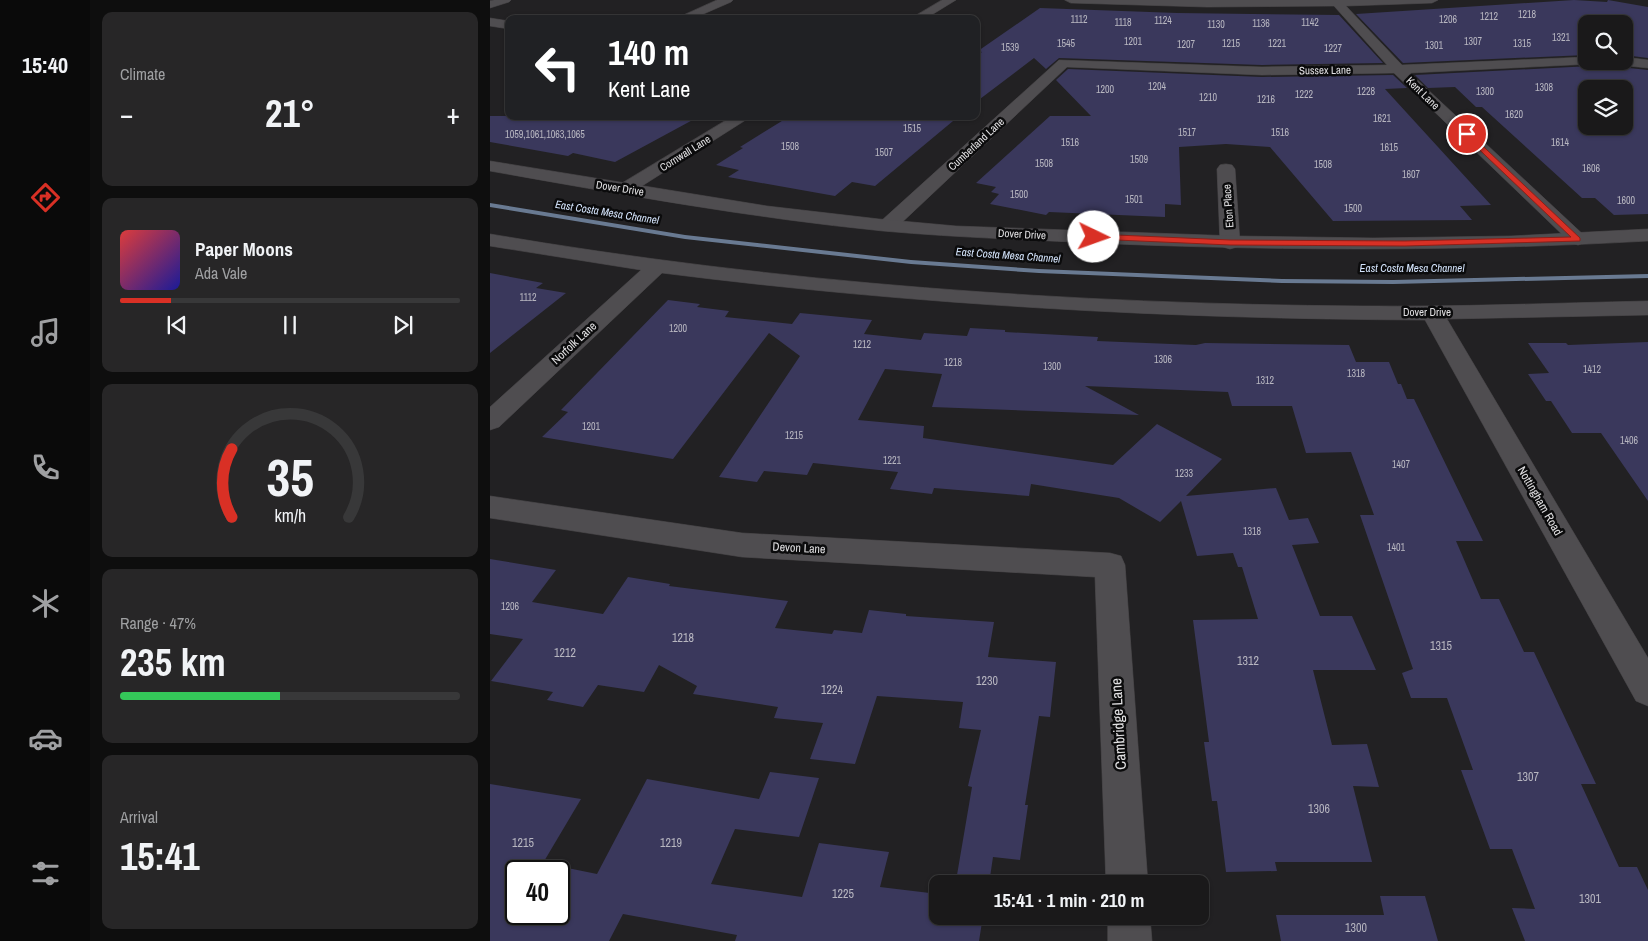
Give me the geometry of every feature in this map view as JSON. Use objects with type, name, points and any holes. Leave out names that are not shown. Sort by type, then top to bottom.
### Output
[{"type":"street","points":[[490,5],[505,0]]},
{"type":"street","points":[[691,15],[727,0]]},
{"type":"street","points":[[923,15],[950,0]]},
{"type":"street","points":[[1071,0],[1211,4],[1338,4],[1432,0]]},
{"type":"street","name":"Kent Lane","points":[[1338,4],[1398,69],[1578,239]]},
{"type":"street","points":[[490,22],[505,24]]},
{"type":"street","name":"Sussex Lane","points":[[1064,64],[1262,71],[1398,69],[1578,60]]},
{"type":"street","points":[[1633,62],[1648,64]]},
{"type":"street","name":"Cumberland Lane","points":[[888,225],[1064,64]]},
{"type":"street","name":"Cornwall Lane","points":[[625,190],[738,120]]},
{"type":"street","name":"Dover Drive","points":[[490,166],[625,190],[730,205],[937,230],[1230,243],[1405,243],[1578,239],[1648,235]]},
{"type":"street","name":"Eton Place","points":[[1226,169],[1230,243]]},
{"type":"street","name":"Dover Drive","points":[[490,240],[783,281],[1002,300],[1224,311],[1432,313],[1648,308]]},
{"type":"street","name":"Norfolk Lane","points":[[490,421],[658,265]]},
{"type":"street","name":"Nottingham Road","points":[[1432,313],[1648,690]]},
{"type":"street","name":"Devon Lane","points":[[490,506],[742,545],[1110,565]]},
{"type":"street","name":"Cambridge Lane","points":[[1110,565],[1127,875]]},
{"type":"street","points":[[1129,925],[1130,941]]},
{"type":"building","points":[[1574,0],[1607,2],[1608,0],[1648,7],[1648,58],[1633,56],[1633,15],[1578,15],[1578,55],[1403,63],[1356,14]]},
{"type":"building","points":[[1040,8],[1177,13],[1339,15],[1383,63],[1262,65],[1059,58],[1046,69],[1034,58],[980,99],[980,53],[982,52],[980,50]]},
{"type":"building","points":[[1578,67],[1578,70],[1633,70],[1633,68],[1648,70],[1648,214],[1614,215],[1595,198],[1582,198],[1482,107],[1476,107],[1455,87],[1428,88],[1415,75]]},
{"type":"building","points":[[1068,69],[1262,77],[1393,75],[1407,88],[1385,89],[1491,205],[1460,206],[1472,220],[1333,221],[1270,147],[1226,144],[1179,147],[1181,205],[1165,204],[1165,217],[1049,212],[1046,215],[990,204],[999,194],[991,192],[996,187],[976,183],[1050,116],[1091,116],[1056,80]]},
{"type":"building","points":[[490,116],[505,116],[505,120],[693,120],[615,162],[573,153],[568,156],[490,142]]},
{"type":"building","points":[[784,120],[954,120],[875,186],[852,182],[835,196],[728,177],[739,170],[716,165],[743,148],[740,147]]},
{"type":"building","points":[[490,273],[543,283],[536,288],[566,293],[490,353]]},
{"type":"building","points":[[668,300],[700,304],[697,307],[729,311],[725,317],[792,324],[800,313],[872,320],[864,334],[921,340],[924,333],[967,336],[970,328],[1005,330],[1005,332],[1098,337],[1097,341],[1196,345],[1205,343],[1349,345],[1356,362],[1389,362],[1398,384],[1401,384],[1407,399],[1414,399],[1483,541],[1456,541],[1481,599],[1499,599],[1524,652],[1534,652],[1596,784],[1581,784],[1619,867],[1637,867],[1648,890],[1648,941],[1525,941],[1512,908],[1535,909],[1512,849],[1490,849],[1461,770],[1473,770],[1447,698],[1411,698],[1402,673],[1413,669],[1360,515],[1374,515],[1351,452],[1306,453],[1292,406],[1232,406],[1228,392],[1085,386],[1139,415],[932,407],[942,374],[885,369],[858,420],[924,426],[923,438],[1113,465],[1157,424],[1222,459],[1186,496],[1276,488],[1289,520],[1308,518],[1319,543],[1292,545],[1320,616],[1352,616],[1376,670],[1313,670],[1332,745],[1367,744],[1379,787],[1353,786],[1372,862],[1275,862],[1277,871],[1226,872],[1217,801],[1212,801],[1204,742],[1209,742],[1193,620],[1258,619],[1242,567],[1238,567],[1233,553],[1197,556],[1181,501],[1160,522],[1119,498],[1031,484],[1029,496],[934,488],[932,494],[890,489],[898,472],[813,463],[807,475],[764,471],[757,482],[719,477],[800,356],[769,333],[673,459],[542,437],[568,412],[561,410]]},
{"type":"building","points":[[1648,342],[1648,501],[1601,433],[1572,433],[1551,401],[1546,401],[1528,374],[1549,373],[1528,343],[1566,343],[1568,345]]},
{"type":"building","points":[[490,559],[556,570],[532,602],[603,614],[628,577],[670,584],[669,586],[788,601],[775,628],[832,634],[834,630],[862,633],[869,610],[906,614],[906,616],[994,622],[988,657],[1056,662],[1050,717],[1039,716],[1025,805],[1028,805],[1020,860],[993,857],[990,875],[957,875],[972,787],[968,786],[981,730],[959,728],[963,702],[877,696],[855,764],[810,759],[823,723],[774,718],[778,707],[693,694],[697,686],[659,665],[644,692],[598,685],[583,707],[547,700],[553,692],[491,681],[523,639],[490,634]]},
{"type":"building","points":[[770,772],[819,778],[799,837],[735,829],[711,884],[802,897],[819,843],[889,852],[880,887],[929,893],[929,925],[982,925],[979,941],[735,941],[737,935],[623,914],[609,941],[490,941],[490,784],[581,799],[545,860],[505,860],[505,925],[570,925],[570,868],[597,874],[647,779],[759,799]]},
{"type":"building","points":[[1380,896],[1425,896],[1438,941],[1281,941],[1276,915],[1384,915]]},
{"type":"waterway","name":"East Costa Mesa Channel","points":[[490,205],[685,237],[911,262],[1039,271],[1282,281],[1393,282],[1648,276]]},
{"type":"route","points":[[1094,237],[1230,243],[1405,243],[1578,239],[1467,134]]}]
